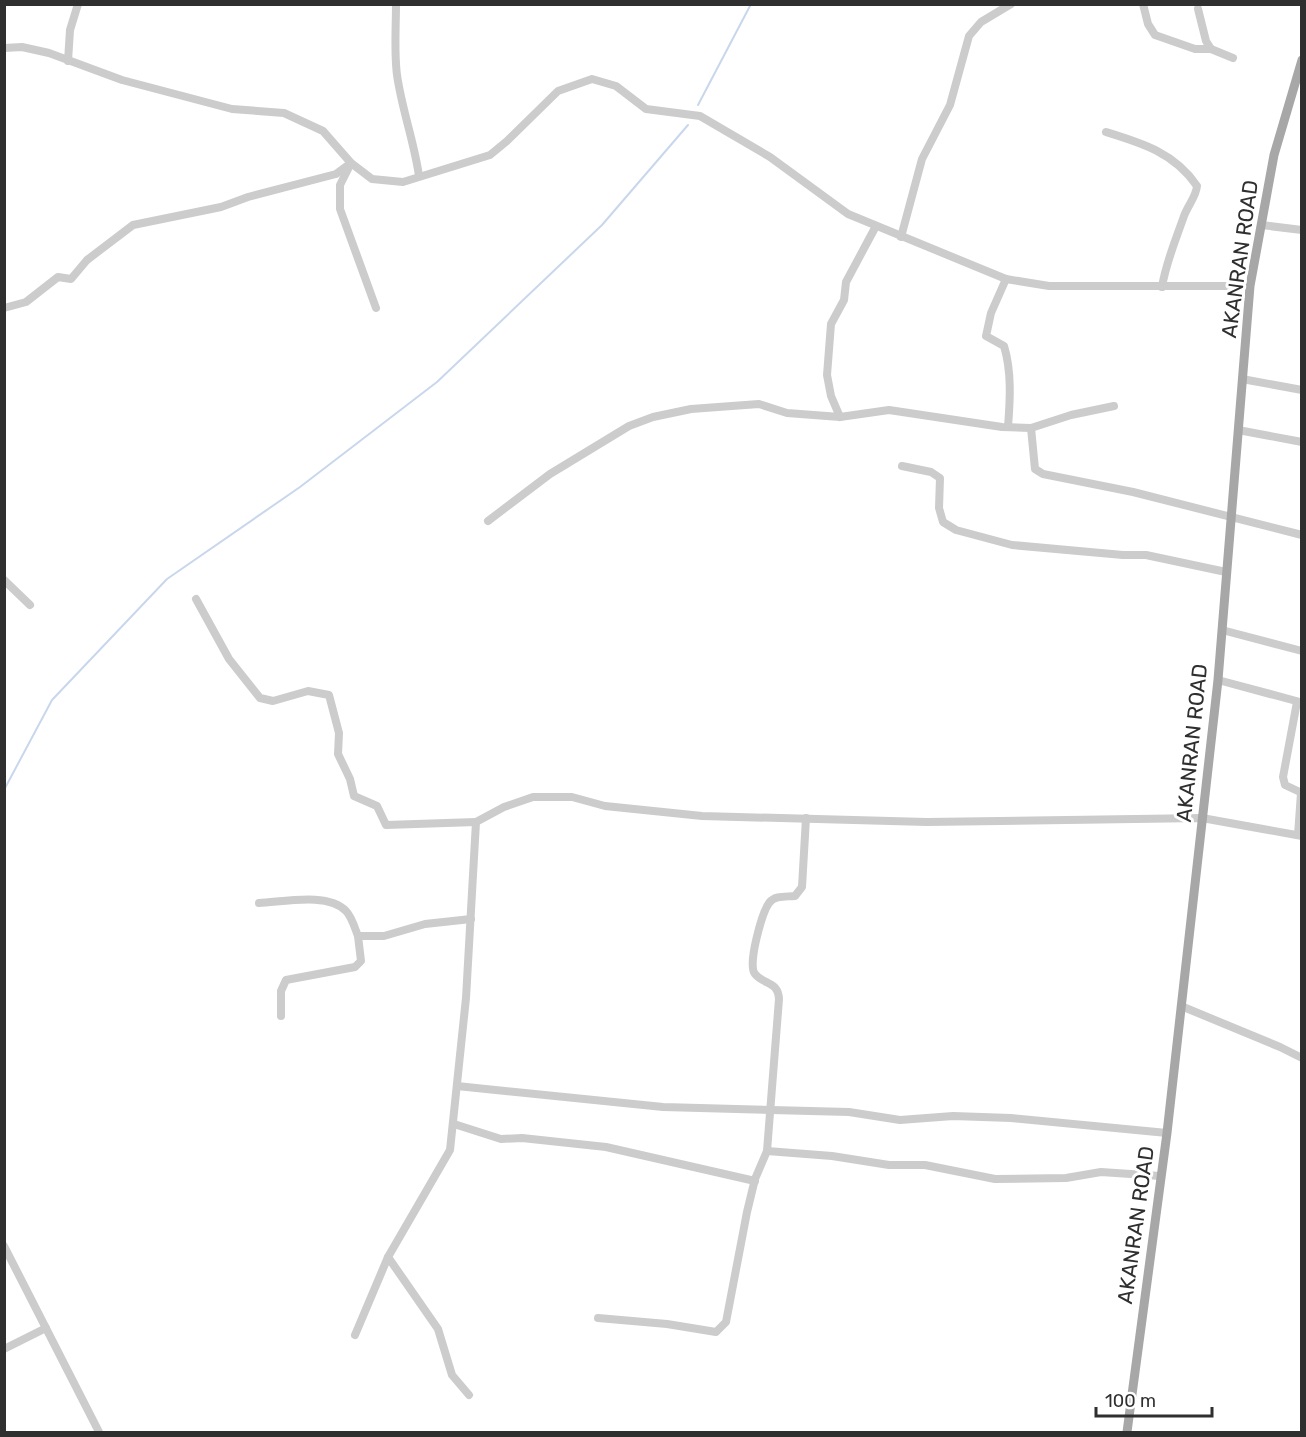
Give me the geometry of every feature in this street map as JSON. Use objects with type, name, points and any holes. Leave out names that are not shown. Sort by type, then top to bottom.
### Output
[{"type":"main road","name":"AKANRAN ROAD","points":[[1127,1432],[1167,1133],[1218,680],[1250,286],[1274,155],[1302,60]]},
{"type":"street","points":[[68,61],[70,30],[78,4]]},
{"type":"street","points":[[396,4],[397,73],[404,115],[415,144],[419,176]]},
{"type":"street","points":[[901,237],[922,159],[950,105],[969,36],[981,22],[1011,4]]},
{"type":"street","points":[[1143,4],[1148,24],[1155,35],[1195,49],[1211,49],[1233,58]]},
{"type":"street","points":[[1198,9],[1206,41],[1211,49]]},
{"type":"street","points":[[4,48],[22,46],[49,53],[122,81],[232,109],[284,113],[323,131],[351,163],[372,179],[403,182],[490,155],[558,91],[592,79],[616,86],[646,109],[700,116],[770,157],[848,214],[1006,279],[1049,286],[1250,286]]},
{"type":"street","points":[[1106,132],[1164,152],[1185,169],[1197,186],[1166,263],[1162,287]]},
{"type":"street","points":[[4,308],[26,302],[58,277],[71,279],[87,260],[133,225],[221,207],[248,197],[336,174],[351,163]]},
{"type":"street","points":[[351,163],[340,185],[340,209],[376,308]]},
{"type":"street","points":[[1261,225],[1302,230]]},
{"type":"street","points":[[840,417],[831,396],[827,375],[831,324],[844,300],[846,282],[876,226]]},
{"type":"street","points":[[1006,279],[991,313],[986,336],[1004,346],[1007,356],[1011,394],[1008,427]]},
{"type":"street","points":[[1242,379],[1302,390]]},
{"type":"street","points":[[488,521],[550,474],[629,426],[653,417],[691,410],[759,404],[787,413],[840,417],[889,410],[1008,427],[1031,428],[1079,412],[1114,406]]},
{"type":"street","points":[[1031,428],[1035,469],[1043,474],[1231,516],[1302,535]]},
{"type":"street","points":[[1238,430],[1302,442]]},
{"type":"street","points":[[902,466],[931,472],[940,478],[939,508],[944,522],[957,530],[1012,545],[1146,555],[1226,572]]},
{"type":"street","points":[[4,580],[30,605]]},
{"type":"street","points":[[196,598],[229,659],[260,698],[273,700],[308,691],[329,695],[339,733],[338,754],[350,779],[354,796],[377,806],[386,825],[476,822],[504,807],[533,797],[572,797],[605,806],[702,816],[927,822],[1203,818],[1300,836],[1301,793],[1286,785],[1283,777],[1299,702],[1218,680]]},
{"type":"street","points":[[1222,630],[1302,651]]},
{"type":"street","points":[[598,1318],[667,1324],[708,1331],[721,1329],[726,1322],[754,1181],[767,1151],[772,1110],[779,991],[773,984],[755,975],[752,967],[755,941],[769,902],[780,896],[795,896],[802,887],[806,818]]},
{"type":"street","points":[[355,1335],[388,1257],[450,1150],[466,998],[476,822]]},
{"type":"street","points":[[259,903],[317,901],[340,906],[348,913],[358,936],[360,961],[355,967],[286,980],[282,991],[281,1016]]},
{"type":"street","points":[[358,936],[384,936],[425,924],[471,919]]},
{"type":"street","points":[[1181,1006],[1302,1058]]},
{"type":"street","points":[[457,1086],[663,1107],[849,1112],[900,1120],[953,1116],[1065,1121],[1167,1133]]},
{"type":"street","points":[[454,1124],[501,1138],[606,1147],[754,1181]]},
{"type":"street","points":[[767,1151],[832,1156],[889,1165],[925,1165],[995,1179],[1066,1178],[1101,1172],[1160,1176]]},
{"type":"street","points":[[4,1246],[99,1432]]},
{"type":"street","points":[[388,1257],[438,1329],[453,1375],[469,1395]]},
{"type":"street","points":[[4,1348],[46,1328]]},
{"type":"waterway","points":[[698,105],[751,4]]},
{"type":"waterway","points":[[4,790],[52,700],[167,579],[300,487],[437,382],[602,225],[688,125]]}]
